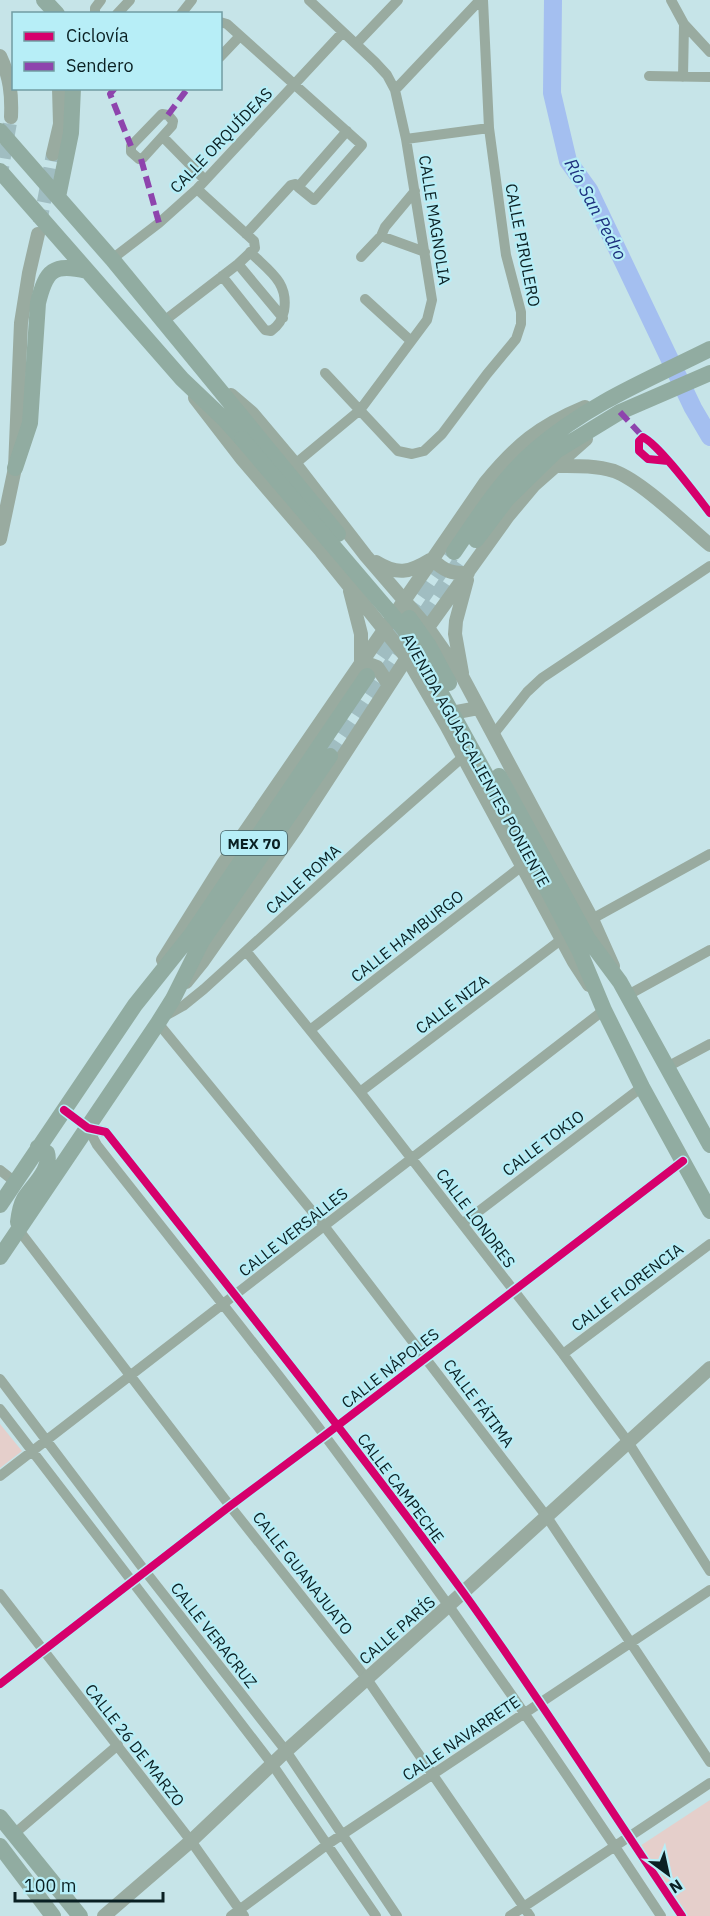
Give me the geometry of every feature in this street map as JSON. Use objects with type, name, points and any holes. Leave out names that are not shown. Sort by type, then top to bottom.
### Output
[{"type":"main road","points":[[44,0],[55,12]]},
{"type":"main road","points":[[58,197],[71,133],[73,90]]},
{"type":"main road","name":"AVENIDA AGUASCALIENTES PONIENTE","points":[[0,131],[112,259],[412,621],[429,646],[588,939],[624,988],[709,1141]]},
{"type":"main road","name":"AVENIDA AGUASCALIENTES PONIENTE","points":[[0,171],[182,379],[224,419],[404,629],[520,837],[579,950],[601,1004],[642,1087],[710,1211]]},
{"type":"main road","points":[[15,468],[30,423],[38,303],[42,284],[47,275],[62,267],[87,271]]},
{"type":"main road","name":"MEX 70","points":[[462,561],[497,491],[534,450],[565,426],[607,399],[706,351]]},
{"type":"main road","name":"MEX 70","points":[[462,561],[507,499],[556,450],[647,400],[710,373]]},
{"type":"main road","name":"MEX 70","points":[[0,1205],[135,1005],[191,935],[364,668]]},
{"type":"main road","name":"MEX 70","points":[[0,1257],[159,1021],[173,999],[202,941],[330,756]]},
{"type":"main road","points":[[18,1229],[24,1199],[48,1164],[47,1153],[38,1147]]},
{"type":"main road","points":[[7,1826],[80,1916]]},
{"type":"main road","points":[[0,1846],[53,1916]]},
{"type":"street","points":[[119,12],[130,0]]},
{"type":"street","points":[[183,12],[192,0]]},
{"type":"street","points":[[356,44],[399,0]]},
{"type":"street","points":[[395,90],[482,0]]},
{"type":"street","name":"CALLE PIRULERO","points":[[360,410],[398,451],[412,454],[424,451],[442,434],[516,339],[521,324],[521,312],[506,255],[489,128],[482,0]]},
{"type":"street","points":[[671,0],[684,24],[710,52]]},
{"type":"street","name":"CALLE MAGNOLIA","points":[[294,464],[360,410],[426,320],[432,300],[406,139],[395,90],[387,75],[312,1]]},
{"type":"street","points":[[222,23],[227,24],[362,145],[314,200],[295,184],[291,185],[246,234]]},
{"type":"street","points":[[683,77],[684,24]]},
{"type":"street","name":"CALLE ORQUÍDEAS","points":[[112,259],[159,223],[196,189],[343,32]]},
{"type":"street","points":[[222,55],[239,37]]},
{"type":"street","points":[[0,56],[8,74],[11,91],[11,117]]},
{"type":"street","points":[[649,76],[710,77]]},
{"type":"street","points":[[53,154],[60,124],[59,90]]},
{"type":"street","points":[[406,139],[489,128]]},
{"type":"street","points":[[298,187],[347,131]]},
{"type":"street","points":[[163,137],[205,180]]},
{"type":"street","points":[[164,321],[238,264],[255,245],[196,189]]},
{"type":"street","points":[[361,257],[381,236],[385,227],[415,191]]},
{"type":"street","points":[[0,539],[15,468],[21,323],[38,234]]},
{"type":"street","points":[[381,236],[425,252]]},
{"type":"street","points":[[222,276],[265,330],[271,331],[278,326],[283,318],[286,301],[284,289],[250,252]]},
{"type":"street","points":[[238,264],[283,318]]},
{"type":"street","points":[[365,299],[411,341]]},
{"type":"street","name":"AVENIDA AGUASCALIENTES PONIENTE","points":[[204,370],[252,413],[366,556],[428,628],[463,678],[592,919],[624,988]]},
{"type":"street","points":[[325,373],[360,410]]},
{"type":"street","name":"AVENIDA AGUASCALIENTES PONIENTE","points":[[182,379],[242,459],[273,493],[407,658],[464,756],[582,977],[601,1004]]},
{"type":"street","name":"MEX 70","points":[[364,668],[385,629],[485,483],[520,446],[541,428],[565,415],[607,399]]},
{"type":"street","name":"MEX 70","points":[[173,999],[203,961],[290,837],[428,628],[462,561],[508,516],[534,485],[603,423]]},
{"type":"street","points":[[554,466],[595,467],[615,472],[634,481],[710,545]]},
{"type":"street","points":[[348,584],[356,588],[363,588],[372,580],[372,569],[366,556]]},
{"type":"street","points":[[366,556],[389,570],[398,572],[411,570],[432,559],[447,571],[455,574],[462,561]]},
{"type":"street","points":[[462,561],[455,634],[463,678]]},
{"type":"street","points":[[493,735],[527,692],[542,678],[710,566]]},
{"type":"street","points":[[348,584],[361,634],[364,668],[378,667],[389,686]]},
{"type":"street","points":[[446,724],[457,712],[478,708]]},
{"type":"street","name":"CALLE ROMA","points":[[159,1021],[204,989],[464,756]]},
{"type":"street","points":[[592,919],[710,854]]},
{"type":"street","name":"CALLE HAMBURGO","points":[[310,1030],[522,866]]},
{"type":"street","name":"CALLE NIZA","points":[[360,1092],[562,939]]},
{"type":"street","points":[[624,988],[710,950]]},
{"type":"street","name":"CALLE LONDRES","points":[[246,951],[360,1092],[563,1354],[628,1442],[710,1571]]},
{"type":"street","name":"CALLE VERSALLES","points":[[0,1476],[412,1159],[601,1004]]},
{"type":"street","name":"CALLE FÁTIMA","points":[[159,1021],[325,1227],[547,1517],[710,1762]]},
{"type":"street","points":[[668,1067],[710,1044]]},
{"type":"street","name":"CALLE TOKIO","points":[[462,1224],[642,1087]]},
{"type":"street","name":"CALLE CAMPECHE","points":[[64,1110],[88,1128],[106,1132],[338,1426],[463,1593],[682,1916]]},
{"type":"street","name":"CALLE CAMPECHE","points":[[88,1128],[97,1145],[324,1436],[448,1606],[525,1713],[661,1916]]},
{"type":"street","name":"CALLE NÁPOLES","points":[[0,1684],[683,1161]]},
{"type":"street","points":[[0,1170],[15,1182]]},
{"type":"street","name":"CALLE GUANAJUATO","points":[[18,1229],[230,1506],[367,1679],[527,1911]]},
{"type":"street","name":"CALLE FLORENCIA","points":[[563,1354],[710,1244]]},
{"type":"street","name":"CALLE PARÍS","points":[[104,1916],[191,1841],[286,1751],[710,1368]]},
{"type":"street","name":"CALLE VERACRUZ","points":[[0,1378],[145,1571],[286,1751],[397,1916]]},
{"type":"street","name":"CALLE VERACRUZ","points":[[0,1409],[272,1764],[376,1916]]},
{"type":"street","name":"CALLE NAVARRETE","points":[[238,1914],[328,1844],[710,1590]]},
{"type":"street","name":"CALLE 26 DE MARZO","points":[[0,1594],[191,1841],[238,1914]]},
{"type":"street","points":[[0,1805],[7,1826],[118,1745]]},
{"type":"street","points":[[510,1916],[527,1911],[615,1846],[710,1783]]},
{"type":"shaded area","points":[[0,1424],[22,1451],[0,1468]]},
{"type":"shaded area","points":[[710,1800],[710,1916],[686,1916],[640,1846]]},
{"type":"waterway","name":"Río San Pedro","points":[[553,0],[552,93],[568,161],[589,190],[693,408],[710,437]]},
{"type":"tunnel","points":[[0,179],[11,117]]},
{"type":"tunnel","points":[[40,223],[53,154]]},
{"type":"tunnel","points":[[367,676],[451,556]]},
{"type":"tunnel","points":[[330,756],[462,559]]},
{"type":"marked path","points":[[113,90],[110,94],[131,146]]},
{"type":"marked path","points":[[168,115],[187,90]]},
{"type":"marked path","points":[[141,159],[159,223]]},
{"type":"marked path","points":[[620,412],[643,437]]},
{"type":"cycle path","points":[[668,461],[648,459],[639,451],[639,441],[643,437],[659,450],[678,472],[710,513]]},
{"type":"cycle path","points":[[64,1110],[88,1128],[106,1132],[376,1475],[491,1632],[682,1916]]},
{"type":"cycle path","points":[[0,1684],[683,1161]]}]
